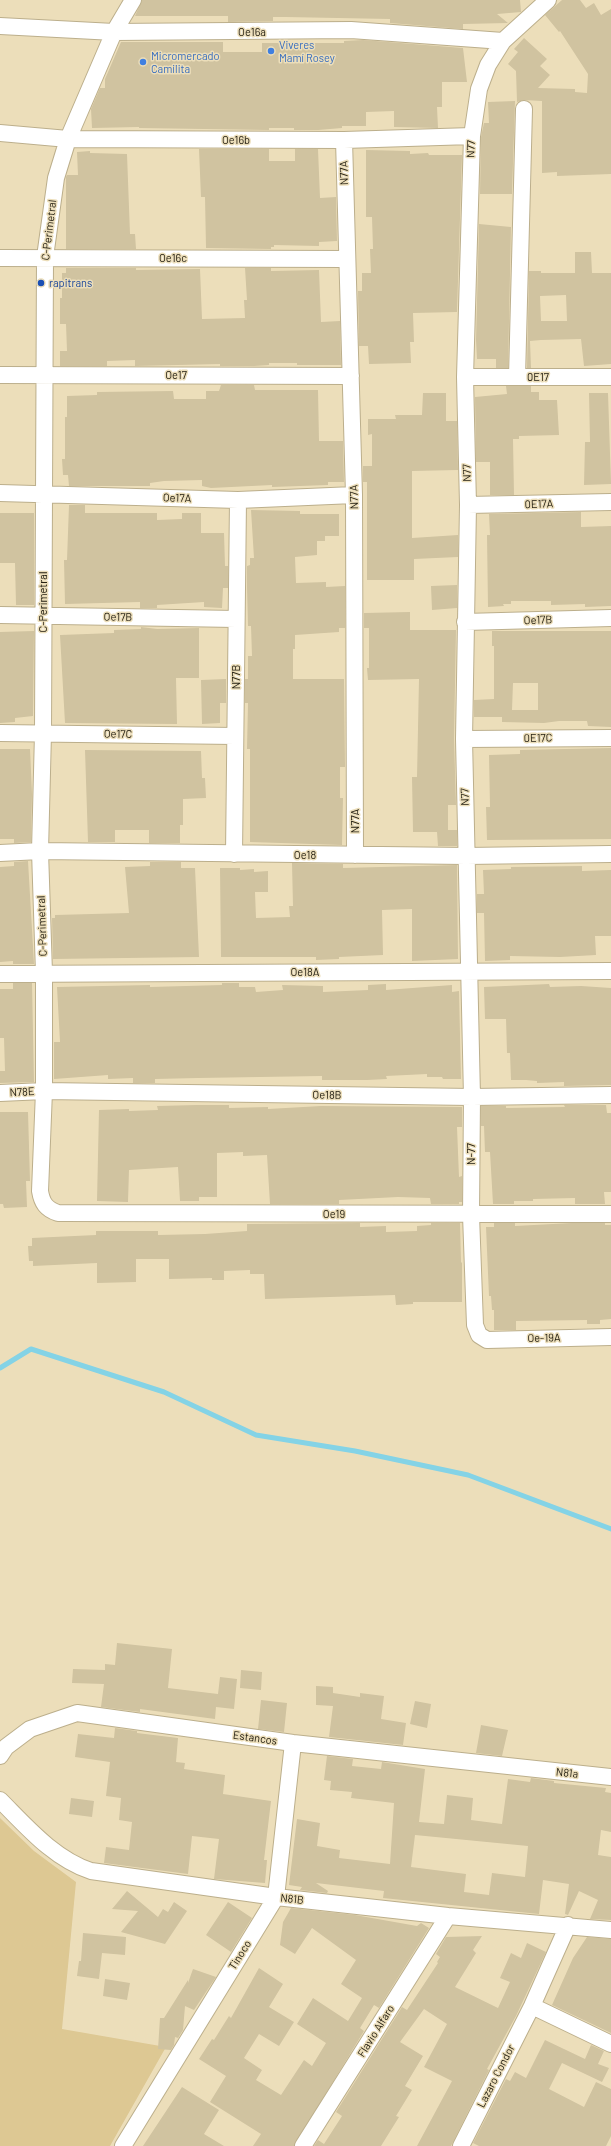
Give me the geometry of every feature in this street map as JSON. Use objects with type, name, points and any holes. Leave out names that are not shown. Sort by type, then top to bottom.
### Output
[{"type":"street","name":"C-Perimetral","points":[[58,1213],[46,1206],[40,1191],[44,1091],[44,973],[40,851],[43,733],[44,257],[56,178],[68,139],[114,32],[133,0]]},
{"type":"street","name":"N77","points":[[469,972],[464,739],[468,506],[465,377],[472,136],[479,89],[488,65],[503,41],[548,0]]},
{"type":"street","name":"Oe16a","points":[[0,26],[114,32],[351,30],[503,41]]},
{"type":"street","points":[[517,377],[524,109]]},
{"type":"street","name":"Oe16b","points":[[0,133],[68,139],[344,140],[472,136]]},
{"type":"street","name":"N77A","points":[[344,140],[354,496],[355,855]]},
{"type":"street","name":"Oe16c","points":[[0,258],[347,259]]},
{"type":"street","name":"Oe17","points":[[0,375],[351,376]]},
{"type":"street","name":"0E17","points":[[465,377],[611,377]]},
{"type":"street","name":"Oe17A","points":[[0,493],[238,500],[354,496]]},
{"type":"street","name":"N77B","points":[[234,854],[238,500]]},
{"type":"street","name":"0E17A","points":[[468,506],[611,502]]},
{"type":"street","name":"Oe17B","points":[[0,615],[236,619]]},
{"type":"street","name":"Oe17B","points":[[465,622],[611,618]]},
{"type":"street","name":"Oe17C","points":[[0,733],[235,736]]},
{"type":"street","name":"0E17C","points":[[464,739],[611,738]]},
{"type":"street","name":"Oe18","points":[[0,853],[40,851],[466,856],[611,854]]},
{"type":"street","name":"Oe18A","points":[[0,974],[611,971]]},
{"type":"street","name":"N-77","points":[[469,972],[472,1097],[471,1215],[475,1325],[479,1335]]},
{"type":"street","name":"Oe18B","points":[[44,1091],[472,1097],[611,1095]]},
{"type":"street","name":"N78E","points":[[0,1093],[44,1091]]},
{"type":"street","name":"Oe19","points":[[58,1213],[471,1215],[611,1214]]},
{"type":"street","name":"Oe-19A","points":[[479,1335],[487,1340],[493,1341],[611,1337]]},
{"type":"street","name":"Estancos","points":[[0,1756],[6,1747],[30,1729],[77,1713],[293,1743],[523,1768]]},
{"type":"street","name":"Tinoco","points":[[123,2146],[276,1897],[293,1743]]},
{"type":"street","name":"N81a","points":[[523,1768],[611,1777]]},
{"type":"street","name":"N81B","points":[[0,1800],[40,1839],[78,1867],[91,1871],[276,1897],[448,1916],[568,1925],[611,1930]]},
{"type":"street","name":"Flavio Alfaro","points":[[303,2146],[448,1916]]},
{"type":"street","name":"Lazaro Condor","points":[[461,2146],[532,2006],[568,1925]]},
{"type":"street","points":[[532,2006],[611,2044]]},
{"type":"shaded area","points":[[0,1818],[34,1851],[76,1882],[62,2029],[166,2047],[110,2146],[0,2146]]},
{"type":"building","points":[[142,0],[520,0],[521,12],[497,14],[508,23],[463,24],[463,29],[390,23],[390,19],[273,17],[273,21],[228,22],[228,16],[135,16]]},
{"type":"building","points":[[562,0],[580,0],[586,8],[594,3],[601,15],[611,9],[611,174],[557,176],[557,172],[542,173],[542,101],[524,100],[517,102],[516,71],[508,64],[518,52],[514,49],[524,38],[547,59],[540,66],[550,75],[538,88],[575,89],[575,92],[587,93],[588,74],[560,31],[559,32],[545,15]]},
{"type":"building","points":[[363,40],[463,48],[467,82],[442,82],[442,107],[437,107],[438,128],[394,127],[394,111],[366,112],[366,126],[342,126],[342,128],[318,130],[294,130],[294,128],[269,128],[269,130],[139,127],[92,128],[91,109],[100,88],[105,88],[105,79],[121,42],[223,42],[223,52],[262,52],[262,43],[344,43],[344,41]]},
{"type":"building","points":[[515,101],[512,194],[480,194],[481,137],[484,123],[489,123],[488,102]]},
{"type":"building","points":[[199,149],[269,149],[269,161],[295,161],[295,149],[318,149],[320,198],[336,197],[337,241],[319,242],[319,246],[274,245],[271,249],[206,248],[205,197],[201,197]]},
{"type":"building","points":[[366,150],[410,151],[410,154],[428,153],[429,155],[462,155],[457,312],[413,313],[414,342],[410,342],[411,363],[369,364],[368,346],[359,346],[358,291],[362,291],[362,273],[371,273],[370,249],[373,249],[372,217],[366,217]]},
{"type":"building","points":[[90,151],[90,153],[127,154],[130,234],[135,234],[136,249],[66,249],[66,177],[67,175],[78,175],[77,152]]},
{"type":"building","points":[[479,224],[511,227],[508,368],[496,368],[496,359],[477,359],[476,340]]},
{"type":"building","points":[[575,252],[591,252],[592,273],[611,273],[611,364],[584,366],[581,339],[541,340],[530,341],[531,368],[527,368],[529,271],[541,271],[541,273],[575,273]],"holes":[[[566,295],[567,321],[541,321],[540,296]]]},
{"type":"building","points":[[66,268],[136,268],[136,270],[200,269],[202,319],[245,318],[244,300],[247,300],[245,268],[271,268],[271,271],[319,270],[321,322],[340,321],[341,365],[297,365],[297,363],[269,363],[269,365],[254,366],[220,366],[220,364],[135,366],[135,360],[107,361],[107,366],[60,366],[60,351],[67,351],[66,324],[60,324],[62,273],[66,273]]},
{"type":"building","points":[[221,385],[254,385],[255,390],[318,390],[319,441],[343,441],[344,482],[328,482],[328,485],[272,487],[272,485],[211,488],[202,486],[202,480],[164,481],[150,483],[150,486],[69,486],[68,475],[63,475],[62,459],[65,459],[65,417],[67,417],[67,396],[97,395],[97,392],[173,391],[174,399],[206,399],[206,391],[219,391]]},
{"type":"building","points":[[506,386],[531,386],[531,392],[539,392],[539,400],[557,400],[559,435],[519,436],[519,439],[513,439],[514,495],[490,495],[490,462],[476,462],[475,397],[507,394]]},
{"type":"building","points":[[423,393],[446,393],[446,421],[457,421],[458,470],[412,471],[412,538],[458,535],[458,557],[414,559],[414,580],[367,580],[367,482],[363,482],[363,466],[372,466],[372,434],[368,435],[368,419],[396,419],[395,415],[422,415]]},
{"type":"building","points":[[589,393],[608,393],[611,484],[584,485],[585,442],[590,442]]},
{"type":"building","points":[[69,505],[85,505],[85,513],[157,513],[157,520],[182,519],[182,513],[201,513],[201,533],[224,533],[225,566],[228,566],[228,588],[223,588],[222,608],[204,607],[204,602],[157,605],[157,608],[140,608],[140,602],[65,604],[64,560],[67,560]]},
{"type":"building","points":[[251,510],[300,511],[300,514],[339,514],[339,536],[325,536],[325,541],[317,541],[317,555],[295,557],[296,583],[326,582],[326,587],[345,586],[345,628],[339,628],[339,632],[295,635],[295,649],[293,649],[293,679],[344,679],[345,767],[340,767],[340,798],[343,798],[342,845],[250,842],[250,749],[247,749],[248,703],[245,703],[245,679],[248,679],[248,656],[252,656],[251,626],[248,626],[247,587],[247,566],[250,565],[250,558],[254,558]]},
{"type":"building","points":[[581,512],[581,527],[611,526],[611,606],[585,607],[585,604],[551,605],[551,601],[511,601],[511,604],[503,604],[504,606],[488,607],[487,535],[490,535],[489,514]]},
{"type":"building","points":[[0,513],[34,513],[34,605],[16,605],[15,563],[0,563]]},
{"type":"building","points":[[457,585],[457,608],[432,610],[431,586]]},
{"type":"building","points":[[410,612],[410,630],[456,630],[454,739],[456,805],[448,805],[448,830],[457,830],[457,846],[438,846],[437,832],[413,832],[412,777],[417,777],[419,679],[368,680],[367,668],[369,668],[369,628],[364,628],[364,613]]},
{"type":"building","points":[[141,627],[157,629],[199,628],[199,678],[176,678],[177,724],[65,723],[60,635],[114,633],[114,630],[141,629]]},
{"type":"building","points":[[34,631],[33,716],[15,718],[15,722],[0,723],[0,632]]},
{"type":"building","points":[[492,631],[611,631],[611,727],[588,726],[587,721],[559,721],[544,723],[502,722],[502,717],[474,717],[474,700],[494,699],[494,646],[492,646]],"holes":[[[513,683],[538,683],[538,710],[512,710]]]},
{"type":"building","points":[[226,679],[226,703],[220,703],[220,723],[202,724],[201,680]]},
{"type":"building","points":[[611,748],[611,839],[487,840],[486,807],[490,807],[489,755],[520,754],[520,750]]},
{"type":"building","points":[[0,749],[30,749],[32,794],[31,842],[14,843],[14,839],[0,839]]},
{"type":"building","points":[[85,750],[201,751],[202,778],[205,778],[206,798],[183,799],[183,825],[180,825],[180,843],[149,843],[149,830],[115,830],[115,842],[88,842]]},
{"type":"building","points":[[28,861],[34,964],[13,964],[13,961],[0,962],[0,867],[14,866],[14,862]]},
{"type":"building","points":[[150,862],[181,862],[181,868],[195,868],[199,957],[53,959],[52,918],[55,918],[55,915],[129,913],[125,867],[150,866]]},
{"type":"building","points":[[292,863],[343,864],[343,868],[457,865],[458,959],[412,961],[412,909],[382,910],[383,955],[339,957],[339,959],[316,960],[316,957],[221,957],[220,868],[240,868],[240,870],[254,869],[254,872],[268,871],[268,892],[255,892],[256,918],[290,917],[289,906],[293,906]]},
{"type":"building","points":[[582,866],[582,871],[611,870],[611,936],[595,936],[596,955],[560,957],[510,956],[510,960],[485,961],[484,913],[477,913],[477,894],[484,894],[483,870],[511,869],[511,867]]},
{"type":"building","points":[[13,983],[32,983],[34,1082],[0,1083],[0,1071],[5,1071],[4,1038],[0,1038],[0,989],[13,989]]},
{"type":"building","points":[[222,983],[239,983],[239,987],[255,987],[256,992],[283,990],[282,985],[323,986],[323,992],[368,990],[368,985],[386,984],[386,990],[452,985],[452,992],[459,991],[461,1079],[427,1077],[427,1074],[386,1076],[387,1079],[367,1080],[322,1080],[322,1076],[155,1079],[155,1083],[133,1083],[133,1078],[108,1079],[108,1075],[54,1079],[54,1042],[60,1042],[57,987],[150,985],[150,987],[222,985]]},
{"type":"building","points":[[549,984],[550,987],[581,986],[611,988],[611,1085],[564,1086],[564,1082],[537,1083],[537,1081],[511,1080],[510,1053],[507,1053],[506,1019],[485,1019],[484,987]]},
{"type":"building","points":[[229,1105],[229,1108],[268,1107],[268,1109],[321,1106],[462,1107],[462,1127],[457,1127],[459,1177],[462,1176],[462,1202],[459,1202],[459,1204],[431,1204],[430,1198],[398,1197],[339,1200],[339,1204],[270,1204],[267,1155],[243,1156],[243,1152],[217,1153],[217,1197],[199,1197],[199,1201],[180,1201],[178,1167],[129,1170],[128,1202],[97,1201],[99,1110],[158,1110],[157,1106]]},
{"type":"building","points":[[564,1105],[606,1105],[607,1113],[611,1113],[611,1192],[604,1192],[605,1204],[575,1204],[575,1198],[533,1199],[533,1201],[514,1201],[514,1204],[493,1204],[490,1152],[485,1152],[484,1126],[481,1126],[481,1106],[506,1106],[506,1108],[565,1107]]},
{"type":"building","points":[[0,1112],[28,1112],[30,1181],[26,1181],[27,1207],[4,1208],[3,1204],[0,1204]]},
{"type":"building","points":[[360,1223],[360,1227],[386,1226],[386,1232],[417,1231],[417,1226],[431,1225],[431,1223],[460,1223],[462,1302],[413,1302],[413,1304],[396,1305],[395,1295],[265,1299],[264,1274],[250,1274],[250,1270],[224,1271],[224,1280],[212,1280],[212,1278],[169,1279],[169,1259],[136,1259],[136,1282],[97,1283],[97,1263],[33,1266],[33,1261],[29,1261],[28,1246],[32,1246],[32,1238],[96,1235],[96,1231],[158,1231],[158,1235],[205,1234],[247,1231],[247,1224]]},
{"type":"building","points":[[494,1223],[515,1223],[515,1226],[572,1223],[605,1223],[605,1225],[611,1225],[611,1319],[600,1320],[600,1324],[587,1324],[587,1320],[516,1321],[516,1330],[494,1330],[494,1310],[492,1310],[491,1296],[489,1296],[486,1227],[494,1227]]},
{"type":"building","points":[[117,1643],[172,1649],[168,1688],[218,1694],[220,1677],[237,1679],[234,1709],[216,1707],[215,1719],[140,1709],[140,1712],[101,1707],[104,1684],[72,1683],[73,1669],[105,1670],[105,1664],[115,1665]]},
{"type":"building","points":[[241,1670],[262,1672],[261,1690],[240,1688]]},
{"type":"building","points":[[316,1686],[333,1687],[333,1693],[360,1697],[360,1693],[384,1696],[381,1719],[406,1723],[403,1745],[329,1737],[333,1706],[316,1705]]},
{"type":"building","points":[[261,1700],[287,1703],[284,1732],[258,1729]]},
{"type":"building","points":[[415,1701],[431,1704],[427,1728],[410,1724]]},
{"type":"building","points":[[481,1725],[508,1730],[502,1756],[476,1753]]},
{"type":"building","points":[[115,1728],[137,1731],[137,1733],[178,1738],[176,1762],[185,1763],[184,1769],[225,1775],[223,1794],[271,1801],[264,1860],[267,1860],[265,1883],[214,1879],[219,1839],[192,1836],[188,1874],[104,1863],[106,1847],[129,1850],[132,1822],[119,1820],[121,1798],[106,1796],[110,1762],[75,1757],[78,1734],[114,1738]]},
{"type":"building","points":[[327,1756],[353,1759],[352,1766],[381,1769],[382,1762],[425,1769],[419,1822],[444,1824],[447,1795],[473,1798],[471,1820],[502,1824],[508,1779],[530,1782],[531,1778],[554,1781],[554,1783],[606,1788],[605,1792],[611,1793],[611,1832],[601,1830],[598,1855],[611,1857],[611,1920],[590,1919],[598,1900],[579,1891],[568,1915],[565,1914],[569,1884],[543,1880],[539,1914],[383,1898],[384,1891],[316,1883],[328,1891],[327,1893],[300,1890],[302,1887],[289,1885],[297,1819],[320,1823],[317,1846],[340,1850],[339,1858],[390,1864],[394,1803],[351,1798],[352,1792],[330,1790],[331,1781],[324,1780]],"holes":[[[415,1835],[528,1846],[525,1877],[492,1873],[489,1895],[464,1892],[466,1874],[411,1867]]]},
{"type":"building","points":[[71,1798],[94,1801],[92,1817],[69,1814]]},
{"type":"building","points":[[127,1891],[158,1917],[163,1909],[168,1912],[174,1902],[187,1911],[165,1944],[121,1932],[138,1911],[112,1909]]},
{"type":"building","points":[[228,1902],[252,1918],[231,1952],[206,1935]]},
{"type":"building","points":[[291,1908],[355,1915],[417,1926],[421,1923],[429,1928],[379,2008],[374,2005],[360,2028],[364,2031],[294,2146],[253,2146],[261,2134],[210,2102],[226,2076],[199,2059],[212,2039],[214,2040],[229,2016],[231,2018],[259,1968],[283,1984],[269,2007],[294,2022],[279,2046],[259,2034],[244,2058],[262,2070],[256,2080],[281,2095],[304,2060],[312,2066],[326,2043],[297,2024],[313,1998],[348,2021],[362,1998],[341,1984],[356,1960],[312,1928],[295,1954],[280,1945],[283,1922]]},
{"type":"building","points":[[83,1933],[126,1937],[125,1955],[102,1953],[99,1979],[77,1976],[79,1961],[81,1961]]},
{"type":"building","points":[[482,1936],[473,1950],[476,1953],[455,1987],[498,2008],[510,1982],[500,1978],[511,1953],[521,1958],[527,1943],[546,1952],[516,2016],[487,2069],[489,2070],[451,2146],[417,2146],[452,2081],[424,2067],[447,2024],[424,2009],[400,2042],[423,2056],[405,2086],[412,2090],[396,2116],[399,2117],[381,2146],[314,2146],[318,2140],[324,2144],[342,2116],[336,2112],[402,2007],[407,2010],[438,1963],[437,1962],[440,1957],[436,1954],[446,1937]]},
{"type":"building","points":[[587,1937],[611,1939],[611,2033],[552,2005],[573,1958]]},
{"type":"building","points":[[193,1969],[216,1977],[194,2010],[185,2006],[183,2030],[178,2038],[175,2037],[174,2045],[171,2050],[158,2049],[160,2018],[164,2018],[188,1980],[188,1983]]},
{"type":"building","points":[[105,1979],[130,1983],[127,2000],[103,1996]]},
{"type":"building","points":[[545,2040],[585,2059],[591,2045],[604,2051],[598,2064],[609,2068],[602,2082],[562,2063],[549,2089],[584,2107],[596,2082],[611,2089],[611,2136],[606,2146],[479,2146],[473,2143],[506,2079],[510,2081],[515,2072],[526,2078]]},
{"type":"building","points":[[182,2087],[219,2110],[204,2134],[224,2146],[143,2146]]},
{"type":"waterway","points":[[0,1368],[31,1349],[164,1392],[256,1435],[355,1451],[468,1475],[611,1529]]},
{"type":"place","name":"Viveres Mamí Rosey","points":[[271,51]]},
{"type":"place","name":"Micromercado Camilita","points":[[143,62]]},
{"type":"place","name":"rapitrans","points":[[41,283]]}]
